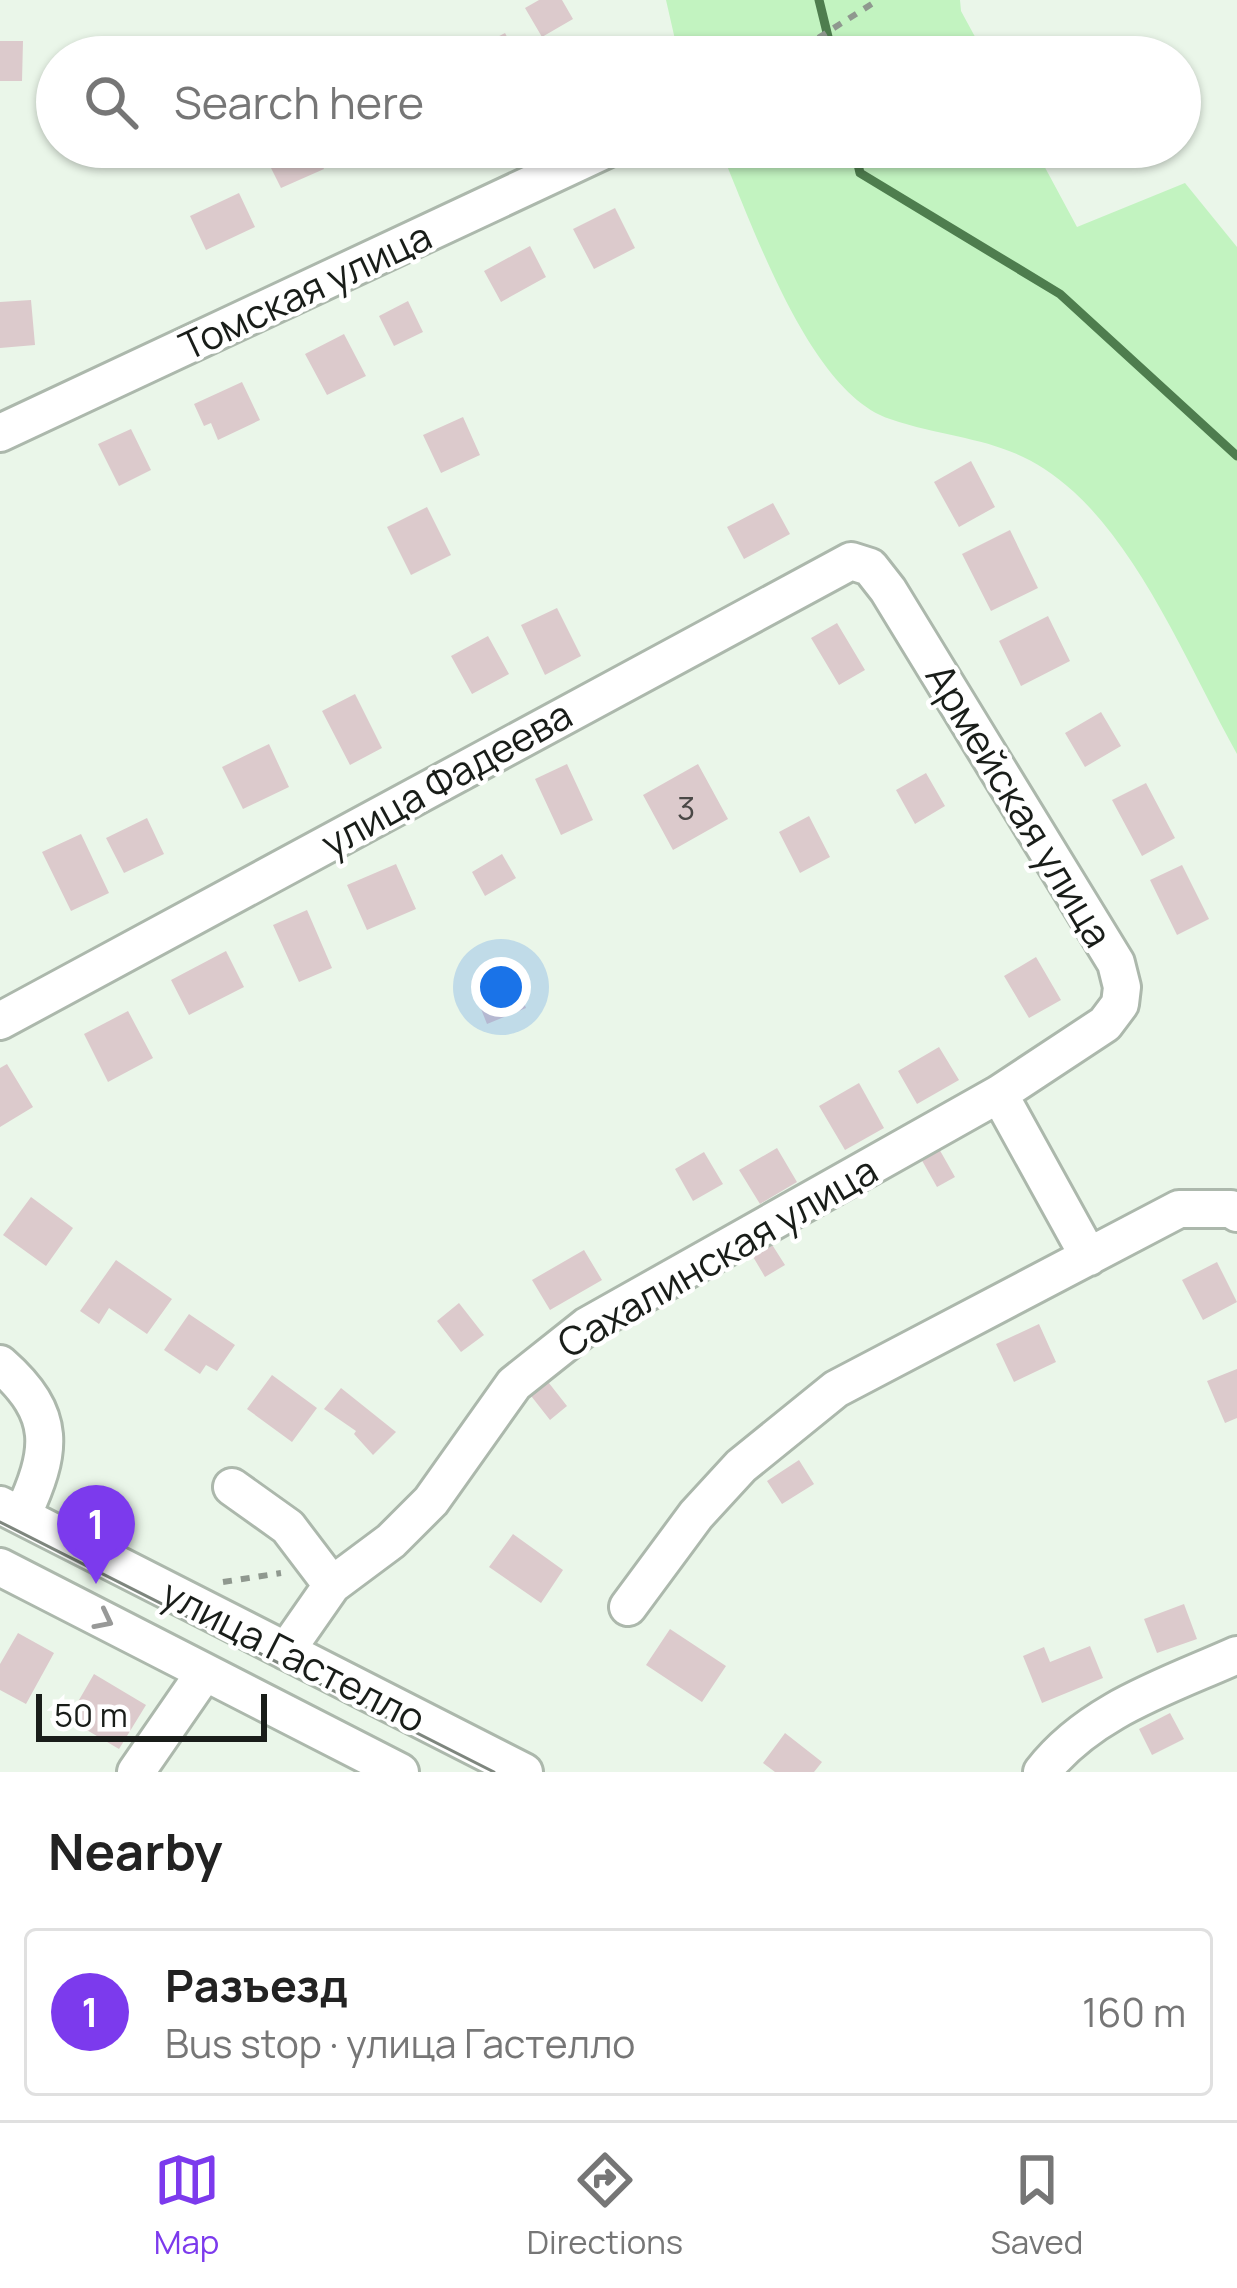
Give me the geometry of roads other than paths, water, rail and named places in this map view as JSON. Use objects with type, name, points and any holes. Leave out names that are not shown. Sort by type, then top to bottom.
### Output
[{"type":"street","name":"Томская улица","points":[[0,433],[566,168]]},
{"type":"street","name":"улица Фадеева","points":[[0,1021],[851,561],[870,567],[888,590]]},
{"type":"street","name":"Армейская улица","points":[[888,590],[1117,963],[1120,1004],[1105,1024]]},
{"type":"street","name":"Сахалинская улица","points":[[286,1651],[326,1576],[391,1541],[431,1501],[514,1384],[545,1356],[587,1326],[999,1094],[1105,1024]]},
{"type":"street","points":[[999,1094],[1089,1257]]},
{"type":"street","points":[[628,1607],[696,1515],[742,1466],[836,1388],[1179,1209],[1234,1211]]},
{"type":"street","points":[[0,1364],[31,1400],[47,1436],[39,1480],[11,1510]]},
{"type":"street","points":[[232,1487],[288,1527],[326,1576]]},
{"type":"street","name":"улица Гастелло","points":[[11,1510],[286,1651],[471,1760],[524,1772]]},
{"type":"street","points":[[0,1567],[400,1772]]},
{"type":"street","points":[[1042,1772],[1061,1748],[1100,1720],[1237,1655]]},
{"type":"street","points":[[136,1772],[205,1672]]},
{"type":"waterway","points":[[819,0],[828,36]]},
{"type":"waterway","points":[[859,168],[860,173],[1060,294],[1237,456]]},
{"type":"tram line","points":[[0,1522],[494,1772]]},
{"type":"place","name":"Разъезд","points":[[96,1584]]}]
